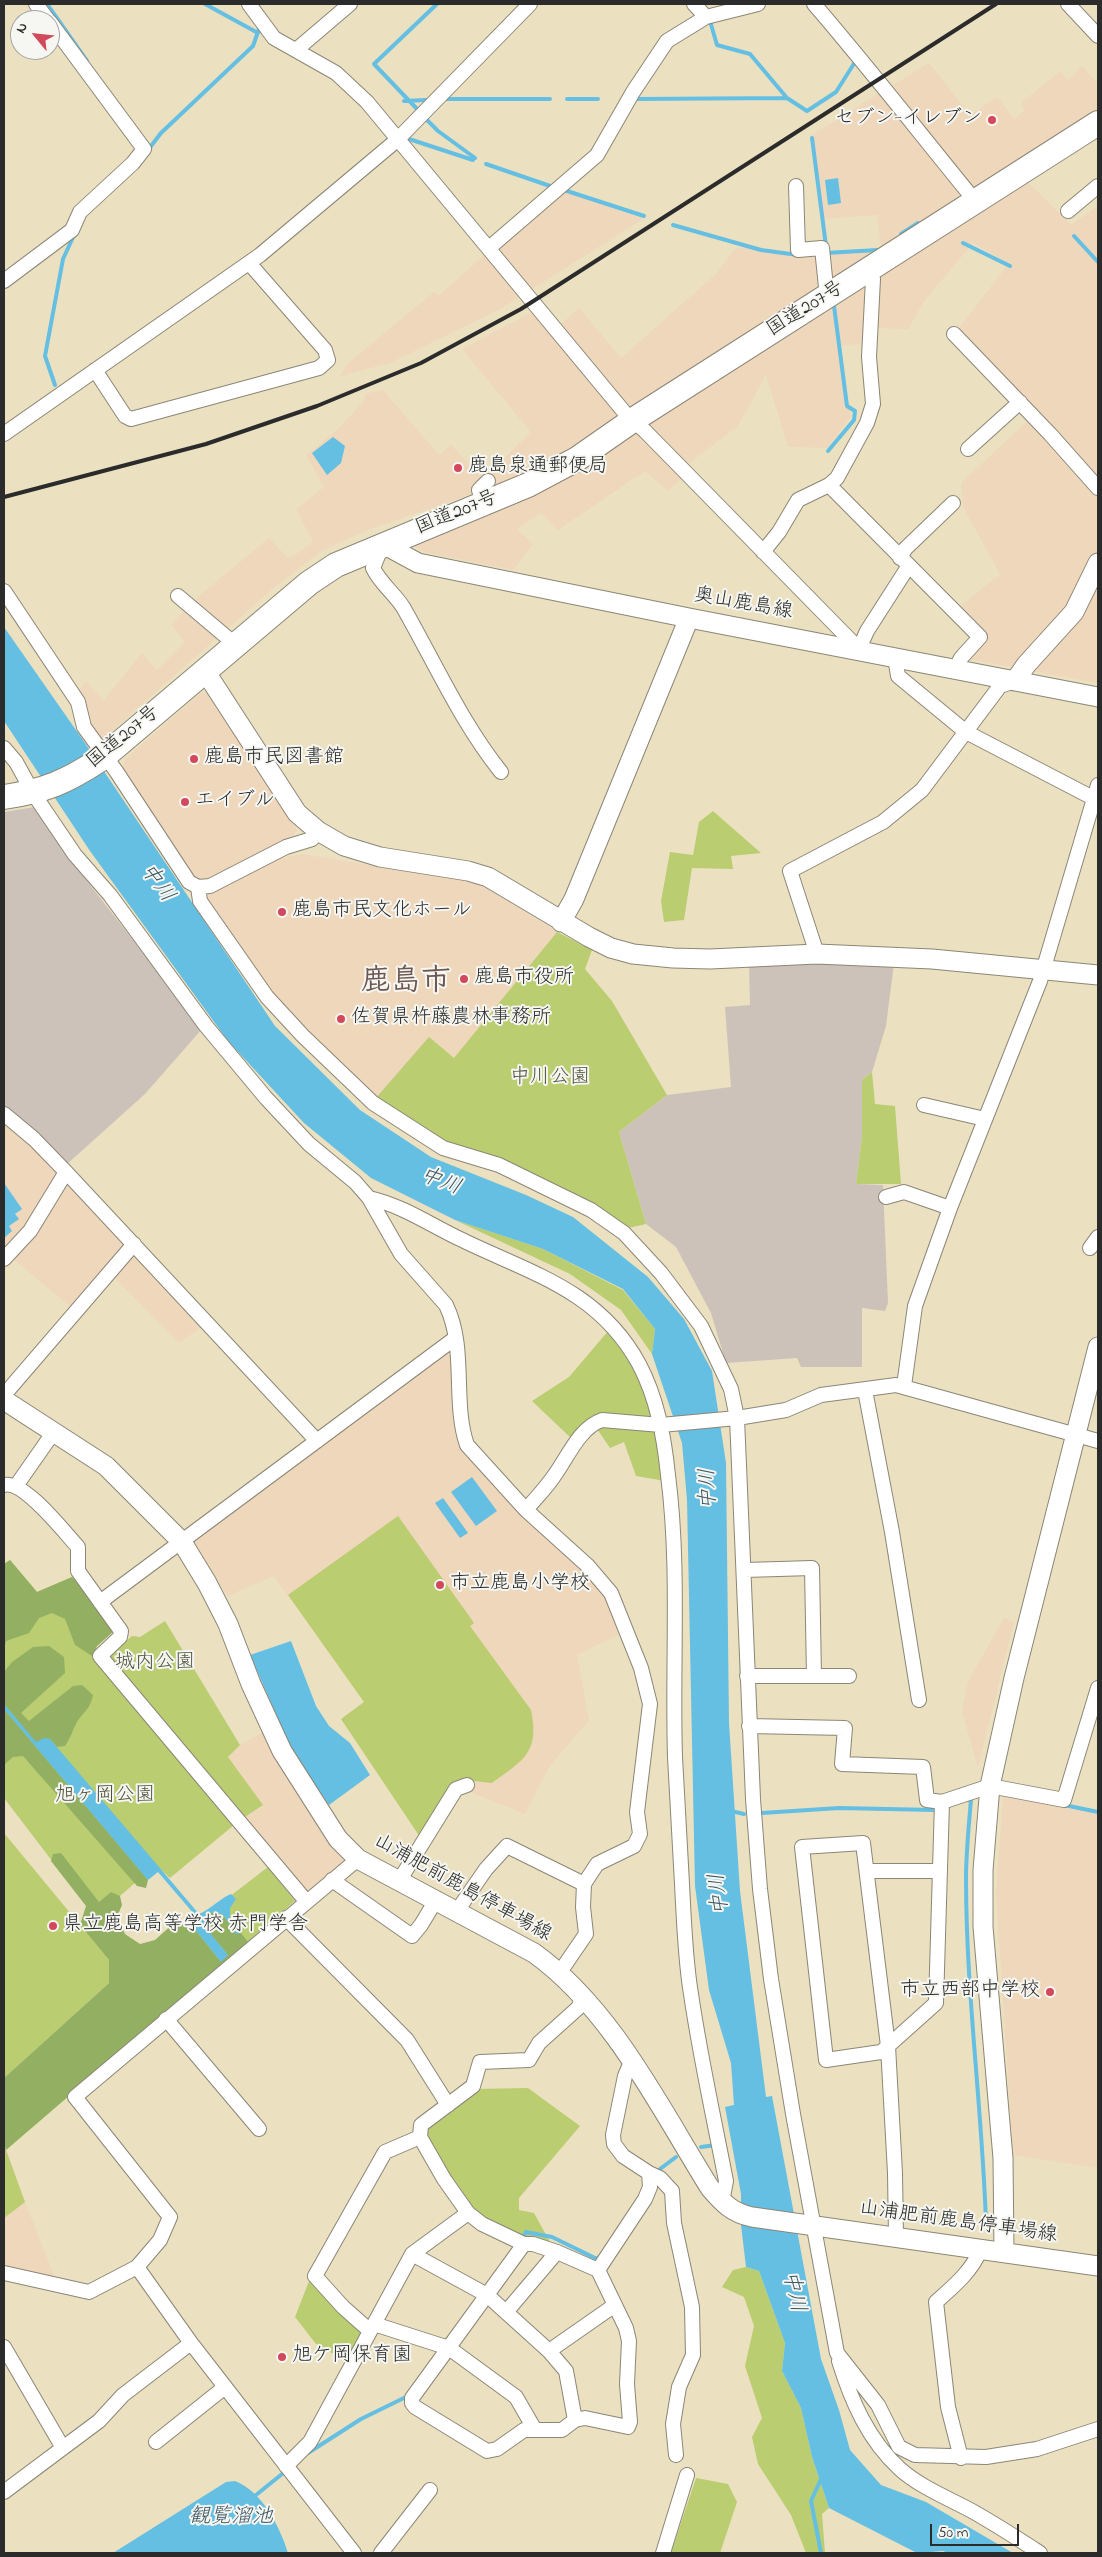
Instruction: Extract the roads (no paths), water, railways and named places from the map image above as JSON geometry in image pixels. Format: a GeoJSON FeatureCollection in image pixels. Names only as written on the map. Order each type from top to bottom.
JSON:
{"type":"FeatureCollection","features":[{"type":"Feature","properties":{"kind":"highway","name":"国道207号"},"geometry":{"type":"LineString","coordinates":[[4,797],[37,792],[72,779],[104,758],[309,583],[336,565],[383,544],[485,493],[528,485],[577,459],[633,420],[1098,123]]}},
{"type":"Feature","properties":{"kind":"street"},"geometry":{"type":"LineString","coordinates":[[250,4],[274,38],[336,74],[366,102],[624,413],[859,650],[867,631],[904,562],[905,549],[953,503]]}},
{"type":"Feature","properties":{"kind":"street"},"geometry":{"type":"LineString","coordinates":[[296,50],[350,4]]}},
{"type":"Feature","properties":{"kind":"street"},"geometry":{"type":"LineString","coordinates":[[4,434],[248,263],[397,140],[530,4]]}},
{"type":"Feature","properties":{"kind":"street"},"geometry":{"type":"LineString","coordinates":[[694,4],[706,17]]}},
{"type":"Feature","properties":{"kind":"street"},"geometry":{"type":"LineString","coordinates":[[489,248],[596,155],[633,92],[667,40],[706,17],[758,4]]}},
{"type":"Feature","properties":{"kind":"street"},"geometry":{"type":"LineString","coordinates":[[814,4],[879,79],[918,132],[976,202]]}},
{"type":"Feature","properties":{"kind":"street"},"geometry":{"type":"LineString","coordinates":[[1068,4],[1098,36]]}},
{"type":"Feature","properties":{"kind":"street"},"geometry":{"type":"LineString","coordinates":[[4,281],[72,230],[80,212],[133,163],[144,149],[60,36]]}},
{"type":"Feature","properties":{"kind":"street"},"geometry":{"type":"LineString","coordinates":[[796,186],[798,250],[822,248],[828,296]]}},
{"type":"Feature","properties":{"kind":"street"},"geometry":{"type":"LineString","coordinates":[[1068,212],[1098,186]]}},
{"type":"Feature","properties":{"kind":"street"},"geometry":{"type":"LineString","coordinates":[[95,370],[126,416],[131,418],[319,368],[328,360],[325,350],[248,263]]}},
{"type":"Feature","properties":{"kind":"street"},"geometry":{"type":"LineString","coordinates":[[763,552],[779,532],[798,500],[837,478],[863,431],[873,404],[869,357],[873,279],[868,270]]}},
{"type":"Feature","properties":{"kind":"street"},"geometry":{"type":"LineString","coordinates":[[954,334],[1020,402],[1098,488]]}},
{"type":"Feature","properties":{"kind":"street"},"geometry":{"type":"LineString","coordinates":[[968,449],[1020,402]]}},
{"type":"Feature","properties":{"kind":"street"},"geometry":{"type":"LineString","coordinates":[[829,484],[980,637],[961,658],[955,669]]}},
{"type":"Feature","properties":{"kind":"street"},"geometry":{"type":"LineString","coordinates":[[383,544],[373,568],[378,578],[401,605],[483,750],[501,772]]}},
{"type":"Feature","properties":{"kind":"street","name":"奥山鹿島線"},"geometry":{"type":"LineString","coordinates":[[383,544],[418,563],[689,618],[1098,697]]}},
{"type":"Feature","properties":{"kind":"street"},"geometry":{"type":"LineString","coordinates":[[817,954],[790,871],[883,822],[922,790],[1000,686],[1015,681],[1026,665],[1074,612],[1098,563]]}},
{"type":"Feature","properties":{"kind":"street"},"geometry":{"type":"LineString","coordinates":[[4,591],[78,702],[84,727],[189,882],[198,887],[210,886],[286,847],[312,839],[318,831]]}},
{"type":"Feature","properties":{"kind":"street"},"geometry":{"type":"LineString","coordinates":[[178,596],[236,644]]}},
{"type":"Feature","properties":{"kind":"street"},"geometry":{"type":"LineString","coordinates":[[561,922],[574,899],[689,618]]}},
{"type":"Feature","properties":{"kind":"street"},"geometry":{"type":"LineString","coordinates":[[895,657],[898,676],[966,732],[1097,792],[1040,981],[950,1208],[915,1306],[904,1386]]}},
{"type":"Feature","properties":{"kind":"street"},"geometry":{"type":"LineString","coordinates":[[205,671],[297,812],[318,831],[344,846],[380,857],[468,871],[488,877],[561,922],[611,948],[633,954],[710,959],[817,954],[932,958],[1098,975]]}},
{"type":"Feature","properties":{"kind":"street"},"geometry":{"type":"LineString","coordinates":[[4,748],[37,792],[75,855],[110,895],[206,1026],[266,1098],[309,1144],[355,1182],[369,1198],[401,1254],[446,1305],[450,1313],[459,1359],[463,1433],[467,1445],[526,1510],[588,1566],[611,1593],[640,1668],[650,1704],[637,1812],[640,1834],[634,1846],[597,1864],[584,1884],[583,1907],[586,1934],[560,1972]]}},
{"type":"Feature","properties":{"kind":"street"},"geometry":{"type":"LineString","coordinates":[[198,887],[200,902],[267,997],[303,1036],[373,1103],[443,1148],[500,1165],[591,1210],[624,1233],[672,1286],[701,1326],[730,1390],[737,1418],[745,1570],[747,1676],[760,1889],[771,1979],[812,2226],[837,2353],[849,2394],[871,2436],[889,2458],[915,2480],[994,2523],[1040,2553]]}},
{"type":"Feature","properties":{"kind":"street"},"geometry":{"type":"LineString","coordinates":[[924,1105],[985,1119]]}},
{"type":"Feature","properties":{"kind":"street"},"geometry":{"type":"LineString","coordinates":[[4,1114],[34,1139],[66,1172],[317,1441]]}},
{"type":"Feature","properties":{"kind":"street"},"geometry":{"type":"LineString","coordinates":[[4,1259],[30,1231],[66,1172]]}},
{"type":"Feature","properties":{"kind":"street"},"geometry":{"type":"LineString","coordinates":[[886,1197],[904,1192],[950,1208]]}},
{"type":"Feature","properties":{"kind":"street"},"geometry":{"type":"LineString","coordinates":[[369,1198],[385,1201],[461,1240],[564,1286],[591,1304],[618,1332],[638,1361],[652,1390],[661,1425],[673,1510],[675,1757],[686,1958],[691,1995],[726,2181],[722,2202]]}},
{"type":"Feature","properties":{"kind":"street"},"geometry":{"type":"LineString","coordinates":[[4,1395],[134,1244]]}},
{"type":"Feature","properties":{"kind":"street"},"geometry":{"type":"LineString","coordinates":[[100,1602],[454,1339]]}},
{"type":"Feature","properties":{"kind":"street"},"geometry":{"type":"LineString","coordinates":[[1004,2252],[1004,2158],[983,1927],[983,1870],[990,1786],[1014,1678],[1098,1347]]}},
{"type":"Feature","properties":{"kind":"street"},"geometry":{"type":"LineString","coordinates":[[526,1510],[553,1478],[585,1430],[594,1423],[612,1420],[641,1425],[661,1425],[737,1418],[786,1410],[821,1394],[896,1385],[904,1386],[1098,1441]]}},
{"type":"Feature","properties":{"kind":"street"},"geometry":{"type":"LineString","coordinates":[[865,1390],[892,1532],[919,1700]]}},
{"type":"Feature","properties":{"kind":"street","name":"山浦肥前鹿島停車場線"},"geometry":{"type":"LineString","coordinates":[[4,1400],[106,1466],[182,1542],[207,1583],[228,1624],[251,1684],[282,1751],[338,1839],[358,1859],[534,1953],[560,1972],[584,1996],[605,2022],[710,2188],[722,2202],[739,2214],[1098,2266]]}},
{"type":"Feature","properties":{"kind":"street"},"geometry":{"type":"LineString","coordinates":[[53,1433],[10,1486],[31,1497],[78,1547],[78,1571],[121,1631],[120,1637],[100,1656],[306,1901]]}},
{"type":"Feature","properties":{"kind":"street"},"geometry":{"type":"LineString","coordinates":[[745,1570],[812,1568],[814,1676]]}},
{"type":"Feature","properties":{"kind":"street"},"geometry":{"type":"LineString","coordinates":[[747,1676],[849,1676]]}},
{"type":"Feature","properties":{"kind":"street"},"geometry":{"type":"LineString","coordinates":[[750,1726],[845,1728],[842,1764],[923,1767],[927,1800],[942,1802],[990,1786],[1064,1800],[1098,1688]]}},
{"type":"Feature","properties":{"kind":"street"},"geometry":{"type":"LineString","coordinates":[[399,1880],[456,1789],[467,1786]]}},
{"type":"Feature","properties":{"kind":"street"},"geometry":{"type":"LineString","coordinates":[[896,2237],[896,2173],[888,2046],[864,1843],[802,1848],[826,2060],[881,2052],[888,2046],[936,2003],[942,1802]]}},
{"type":"Feature","properties":{"kind":"street"},"geometry":{"type":"LineString","coordinates":[[457,1911],[486,1869],[507,1846],[584,1884]]}},
{"type":"Feature","properties":{"kind":"street"},"geometry":{"type":"LineString","coordinates":[[4,2273],[90,2292],[137,2267],[160,2240],[170,2217],[75,2097],[358,1859]]}},
{"type":"Feature","properties":{"kind":"street"},"geometry":{"type":"LineString","coordinates":[[867,1871],[940,1871]]}},
{"type":"Feature","properties":{"kind":"street"},"geometry":{"type":"LineString","coordinates":[[332,1880],[412,1936],[436,1900]]}},
{"type":"Feature","properties":{"kind":"street"},"geometry":{"type":"LineString","coordinates":[[286,1918],[407,2040],[448,2105]]}},
{"type":"Feature","properties":{"kind":"street"},"geometry":{"type":"LineString","coordinates":[[524,2244],[412,2398],[412,2403],[416,2407],[487,2451],[497,2449],[524,2430],[562,2430],[575,2420],[585,2418],[628,2426],[630,2422],[627,2384],[629,2341],[626,2328],[598,2270],[557,2252],[533,2244],[524,2244],[482,2224],[468,2213],[444,2179],[420,2137],[421,2125],[473,2086],[480,2062],[528,2060],[539,2043],[578,2008],[584,1996]]}},
{"type":"Feature","properties":{"kind":"street"},"geometry":{"type":"LineString","coordinates":[[166,2019],[259,2129]]}},
{"type":"Feature","properties":{"kind":"street"},"geometry":{"type":"LineString","coordinates":[[631,2062],[625,2076],[613,2135],[614,2144],[623,2156],[660,2178],[672,2191],[674,2223],[692,2307],[693,2355],[679,2387],[673,2424],[676,2455]]}},
{"type":"Feature","properties":{"kind":"street"},"geometry":{"type":"LineString","coordinates":[[420,2137],[385,2152],[315,2276],[343,2307],[372,2327],[449,2348],[516,2397],[535,2430]]}},
{"type":"Feature","properties":{"kind":"street"},"geometry":{"type":"LineString","coordinates":[[598,2270],[645,2199],[650,2187],[649,2173]]}},
{"type":"Feature","properties":{"kind":"street"},"geometry":{"type":"LineString","coordinates":[[288,2470],[310,2442],[412,2254],[468,2213]]}},
{"type":"Feature","properties":{"kind":"street"},"geometry":{"type":"LineString","coordinates":[[962,2458],[948,2407],[936,2302],[964,2277],[981,2249]]}},
{"type":"Feature","properties":{"kind":"street"},"geometry":{"type":"LineString","coordinates":[[507,2311],[557,2252]]}},
{"type":"Feature","properties":{"kind":"street"},"geometry":{"type":"LineString","coordinates":[[412,2254],[487,2295],[507,2311],[549,2351],[566,2371],[575,2420]]}},
{"type":"Feature","properties":{"kind":"street"},"geometry":{"type":"LineString","coordinates":[[137,2267],[191,2343],[354,2553]]}},
{"type":"Feature","properties":{"kind":"street"},"geometry":{"type":"LineString","coordinates":[[549,2351],[615,2305]]}},
{"type":"Feature","properties":{"kind":"street"},"geometry":{"type":"LineString","coordinates":[[4,2492],[99,2421],[123,2395],[191,2343]]}},
{"type":"Feature","properties":{"kind":"street"},"geometry":{"type":"LineString","coordinates":[[4,2347],[63,2448]]}},
{"type":"Feature","properties":{"kind":"street"},"geometry":{"type":"LineString","coordinates":[[837,2353],[878,2405],[899,2448],[915,2455],[962,2458],[986,2457],[1037,2449],[1098,2429]]}},
{"type":"Feature","properties":{"kind":"street"},"geometry":{"type":"LineString","coordinates":[[156,2442],[225,2387]]}},
{"type":"Feature","properties":{"kind":"street"},"geometry":{"type":"LineString","coordinates":[[889,2458],[899,2448]]}},
{"type":"Feature","properties":{"kind":"street"},"geometry":{"type":"LineString","coordinates":[[663,2553],[686,2475]]}},
{"type":"Feature","properties":{"kind":"street"},"geometry":{"type":"LineString","coordinates":[[381,2553],[430,2490]]}},
{"type":"Feature","properties":{"kind":"water"},"geometry":{"type":"Polygon","coordinates":[[[838,178],[841,203],[828,205],[825,180],[838,178]]]}},
{"type":"Feature","properties":{"kind":"water"},"geometry":{"type":"Polygon","coordinates":[[[333,437],[345,446],[341,463],[327,475],[312,453],[333,437]]]}},
{"type":"Feature","properties":{"kind":"water","name":"中川"},"geometry":{"type":"Polygon","coordinates":[[[4,627],[85,743],[275,1026],[360,1110],[431,1157],[526,1195],[573,1217],[648,1277],[684,1319],[712,1371],[726,1463],[729,1723],[740,1891],[766,2097],[772,2096],[821,2359],[839,2410],[850,2450],[881,2485],[926,2502],[1013,2553],[948,2553],[943,2551],[917,2553],[829,2508],[812,2457],[801,2408],[782,2371],[785,2343],[759,2271],[746,2267],[741,2225],[741,2194],[725,2107],[734,2105],[731,2063],[709,1990],[695,1886],[687,1500],[682,1443],[652,1354],[655,1329],[623,1289],[543,1249],[455,1220],[371,1178],[304,1123],[228,1041],[90,851],[4,721],[4,627]]]}},
{"type":"Feature","properties":{"kind":"water"},"geometry":{"type":"Polygon","coordinates":[[[4,1183],[22,1209],[15,1214],[19,1219],[9,1226],[12,1231],[4,1238],[4,1183]]]}},
{"type":"Feature","properties":{"kind":"water"},"geometry":{"type":"Polygon","coordinates":[[[472,1477],[497,1511],[476,1526],[451,1492],[472,1477]]]}},
{"type":"Feature","properties":{"kind":"water"},"geometry":{"type":"Polygon","coordinates":[[[443,1498],[468,1533],[460,1538],[435,1503],[443,1498]]]}},
{"type":"Feature","properties":{"kind":"water"},"geometry":{"type":"Polygon","coordinates":[[[291,1641],[316,1706],[329,1726],[350,1743],[370,1775],[329,1805],[294,1755],[250,1655],[291,1641]]]}},
{"type":"Feature","properties":{"kind":"water"},"geometry":{"type":"Polygon","coordinates":[[[4,1704],[36,1742],[44,1738],[50,1739],[199,1914],[231,1894],[236,1899],[230,1908],[230,1919],[241,1933],[236,1934],[224,1916],[217,1912],[212,1912],[207,1920],[209,1932],[228,1955],[221,1962],[190,1923],[194,1914],[158,1872],[148,1880],[4,1709],[4,1704]]]}},
{"type":"Feature","properties":{"kind":"water","name":"観覧溜池"},"geometry":{"type":"Polygon","coordinates":[[[235,2481],[245,2486],[262,2501],[275,2521],[288,2553],[113,2553],[226,2482],[235,2481]]]}},
{"type":"Feature","properties":{"kind":"waterway"},"geometry":{"type":"LineString","coordinates":[[47,4],[87,61]]}},
{"type":"Feature","properties":{"kind":"waterway"},"geometry":{"type":"LineString","coordinates":[[205,4],[258,33]]}},
{"type":"Feature","properties":{"kind":"waterway"},"geometry":{"type":"LineString","coordinates":[[418,110],[374,64],[437,4]]}},
{"type":"Feature","properties":{"kind":"waterway"},"geometry":{"type":"LineString","coordinates":[[710,21],[717,45],[750,54],[787,98],[807,111],[836,92],[855,62]]}},
{"type":"Feature","properties":{"kind":"waterway"},"geometry":{"type":"LineString","coordinates":[[148,150],[161,133],[253,46],[260,26]]}},
{"type":"Feature","properties":{"kind":"waterway"},"geometry":{"type":"LineString","coordinates":[[635,99],[787,98]]}},
{"type":"Feature","properties":{"kind":"waterway"},"geometry":{"type":"LineString","coordinates":[[444,99],[550,99]]}},
{"type":"Feature","properties":{"kind":"waterway"},"geometry":{"type":"LineString","coordinates":[[567,99],[598,99]]}},
{"type":"Feature","properties":{"kind":"waterway"},"geometry":{"type":"LineString","coordinates":[[404,101],[426,100]]}},
{"type":"Feature","properties":{"kind":"waterway"},"geometry":{"type":"LineString","coordinates":[[425,118],[438,131],[475,158]]}},
{"type":"Feature","properties":{"kind":"waterway"},"geometry":{"type":"LineString","coordinates":[[812,138],[826,246]]}},
{"type":"Feature","properties":{"kind":"waterway"},"geometry":{"type":"LineString","coordinates":[[409,139],[473,160]]}},
{"type":"Feature","properties":{"kind":"waterway"},"geometry":{"type":"LineString","coordinates":[[486,164],[553,187]]}},
{"type":"Feature","properties":{"kind":"waterway"},"geometry":{"type":"LineString","coordinates":[[567,191],[644,216]]}},
{"type":"Feature","properties":{"kind":"waterway"},"geometry":{"type":"LineString","coordinates":[[901,234],[918,223]]}},
{"type":"Feature","properties":{"kind":"waterway"},"geometry":{"type":"LineString","coordinates":[[673,225],[761,250],[798,255]]}},
{"type":"Feature","properties":{"kind":"waterway"},"geometry":{"type":"LineString","coordinates":[[55,385],[45,356],[63,259],[75,233]]}},
{"type":"Feature","properties":{"kind":"waterway"},"geometry":{"type":"LineString","coordinates":[[1074,236],[1098,262]]}},
{"type":"Feature","properties":{"kind":"waterway"},"geometry":{"type":"LineString","coordinates":[[963,243],[1010,266]]}},
{"type":"Feature","properties":{"kind":"waterway"},"geometry":{"type":"LineString","coordinates":[[825,253],[878,250]]}},
{"type":"Feature","properties":{"kind":"waterway"},"geometry":{"type":"LineString","coordinates":[[828,451],[854,420],[855,411],[847,406],[834,306]]}},
{"type":"Feature","properties":{"kind":"waterway"},"geometry":{"type":"LineString","coordinates":[[967,1800],[971,1799],[966,1868],[967,1921],[986,2222]]}},
{"type":"Feature","properties":{"kind":"waterway"},"geometry":{"type":"LineString","coordinates":[[1064,1805],[1098,1812]]}},
{"type":"Feature","properties":{"kind":"waterway"},"geometry":{"type":"LineString","coordinates":[[762,1813],[839,1808],[935,1810]]}},
{"type":"Feature","properties":{"kind":"waterway"},"geometry":{"type":"LineString","coordinates":[[731,1811],[744,1814]]}},
{"type":"Feature","properties":{"kind":"waterway"},"geometry":{"type":"LineString","coordinates":[[701,2147],[716,2145]]}},
{"type":"Feature","properties":{"kind":"waterway"},"geometry":{"type":"LineString","coordinates":[[660,2169],[676,2157]]}},
{"type":"Feature","properties":{"kind":"waterway"},"geometry":{"type":"LineString","coordinates":[[523,2237],[526,2232],[552,2237],[597,2259],[599,2257]]}},
{"type":"Feature","properties":{"kind":"waterway"},"geometry":{"type":"LineString","coordinates":[[308,2453],[361,2419],[408,2396]]}},
{"type":"Feature","properties":{"kind":"waterway"},"geometry":{"type":"LineString","coordinates":[[256,2495],[287,2470]]}},
{"type":"Feature","properties":{"kind":"waterway"},"geometry":{"type":"LineString","coordinates":[[821,2553],[811,2501],[822,2477]]}},
{"type":"Feature","properties":{"kind":"railway"},"geometry":{"type":"LineString","coordinates":[[4,497],[206,444],[317,406],[421,363],[521,309],[996,4]]}},
{"type":"Feature","properties":{"kind":"place","name":"セブン-イレブン"},"geometry":{"type":"Point","coordinates":[992,120]}},
{"type":"Feature","properties":{"kind":"place","name":"鹿島泉通郵便局"},"geometry":{"type":"Point","coordinates":[458,468]}},
{"type":"Feature","properties":{"kind":"place","name":"鹿島市民図書館"},"geometry":{"type":"Point","coordinates":[194,759]}},
{"type":"Feature","properties":{"kind":"place","name":"エイブル"},"geometry":{"type":"Point","coordinates":[185,802]}},
{"type":"Feature","properties":{"kind":"place","name":"鹿島市民文化ホール"},"geometry":{"type":"Point","coordinates":[282,912]}},
{"type":"Feature","properties":{"kind":"place","name":"鹿島市役所"},"geometry":{"type":"Point","coordinates":[464,979]}},
{"type":"Feature","properties":{"kind":"place","name":"佐賀県杵藤農林事務所"},"geometry":{"type":"Point","coordinates":[341,1019]}},
{"type":"Feature","properties":{"kind":"place","name":"市立鹿島小学校"},"geometry":{"type":"Point","coordinates":[440,1585]}},
{"type":"Feature","properties":{"kind":"place","name":"県立鹿島高等学校 赤門学舎"},"geometry":{"type":"Point","coordinates":[53,1926]}},
{"type":"Feature","properties":{"kind":"place","name":"市立西部中学校"},"geometry":{"type":"Point","coordinates":[1050,1992]}},
{"type":"Feature","properties":{"kind":"place","name":"旭ケ岡保育園"},"geometry":{"type":"Point","coordinates":[282,2357]}},
{"type":"Feature","properties":{"kind":"district","name":"鹿島市"},"geometry":{"type":"Point","coordinates":[406,984]}},
{"type":"Feature","properties":{"kind":"park label","name":"中川公園"},"geometry":{"type":"Point","coordinates":[550,1079]}},
{"type":"Feature","properties":{"kind":"park label","name":"城内公園"},"geometry":{"type":"Point","coordinates":[155,1664]}},
{"type":"Feature","properties":{"kind":"park label","name":"旭ヶ岡公園"},"geometry":{"type":"Point","coordinates":[105,1797]}}]}
